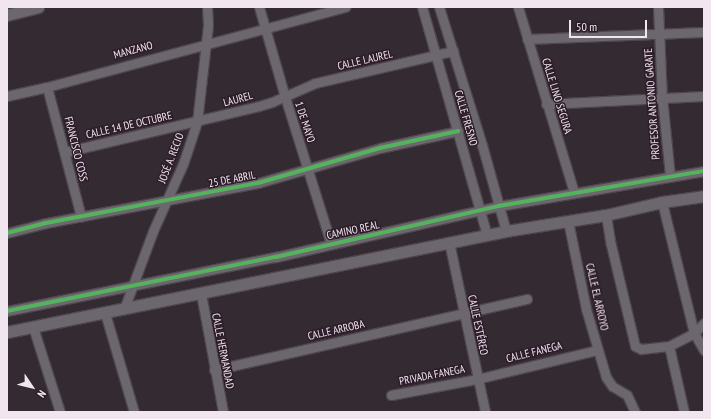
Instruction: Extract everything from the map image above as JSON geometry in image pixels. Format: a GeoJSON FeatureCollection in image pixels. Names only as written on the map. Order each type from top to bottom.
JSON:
{"type":"FeatureCollection","features":[{"type":"Feature","properties":{"kind":"street"},"geometry":{"type":"LineString","coordinates":[[7,15],[38,7]]}},
{"type":"Feature","properties":{"kind":"street","name":"JOSÉ A. RECIO"},"geometry":{"type":"LineString","coordinates":[[124,309],[167,200],[183,164],[197,122],[206,43],[207,7]]}},
{"type":"Feature","properties":{"kind":"street","name":"1 DE MAYO"},"geometry":{"type":"LineString","coordinates":[[259,7],[285,97],[331,244]]}},
{"type":"Feature","properties":{"kind":"street","name":"MANZANO"},"geometry":{"type":"LineString","coordinates":[[7,96],[345,7]]}},
{"type":"Feature","properties":{"kind":"street","name":"CALLE FRESNO"},"geometry":{"type":"LineString","coordinates":[[422,7],[487,235]]}},
{"type":"Feature","properties":{"kind":"street","name":"CALLE FRESNO"},"geometry":{"type":"LineString","coordinates":[[439,7],[506,231]]}},
{"type":"Feature","properties":{"kind":"street","name":"CALLE LINO SEGURA"},"geometry":{"type":"LineString","coordinates":[[518,7],[546,104],[574,192]]}},
{"type":"Feature","properties":{"kind":"street","name":"PROFESOR ANTONIO GARATE"},"geometry":{"type":"LineString","coordinates":[[658,7],[662,97],[670,176]]}},
{"type":"Feature","properties":{"kind":"street"},"geometry":{"type":"LineString","coordinates":[[527,39],[704,32]]}},
{"type":"Feature","properties":{"kind":"street","name":"CALLE LAUREL"},"geometry":{"type":"LineString","coordinates":[[285,97],[315,83],[453,51]]}},
{"type":"Feature","properties":{"kind":"street","name":"FRANCISCO COSS"},"geometry":{"type":"LineString","coordinates":[[47,86],[81,217]]}},
{"type":"Feature","properties":{"kind":"street"},"geometry":{"type":"LineString","coordinates":[[546,104],[704,96]]}},
{"type":"Feature","properties":{"kind":"street","name":"LAUREL"},"geometry":{"type":"LineString","coordinates":[[197,122],[272,102],[285,97]]}},
{"type":"Feature","properties":{"kind":"street","name":"CALLE 14 DE OCTUBRE"},"geometry":{"type":"LineString","coordinates":[[65,152],[197,122]]}},
{"type":"Feature","properties":{"kind":"street","name":"25 DE ABRIL"},"geometry":{"type":"LineString","coordinates":[[7,233],[81,217],[258,183],[380,148],[458,131]]}},
{"type":"Feature","properties":{"kind":"street","name":"CAMINO REAL"},"geometry":{"type":"LineString","coordinates":[[7,311],[243,264],[403,229],[479,210],[574,192],[704,171]]}},
{"type":"Feature","properties":{"kind":"street"},"geometry":{"type":"LineString","coordinates":[[7,332],[201,294],[449,242],[606,215],[662,202],[704,196]]}},
{"type":"Feature","properties":{"kind":"street"},"geometry":{"type":"LineString","coordinates":[[662,202],[694,333],[704,350]]}},
{"type":"Feature","properties":{"kind":"street"},"geometry":{"type":"LineString","coordinates":[[606,215],[611,245],[634,342],[638,348],[669,346],[694,333],[704,323]]}},
{"type":"Feature","properties":{"kind":"street","name":"CALLE EL ARROYO"},"geometry":{"type":"LineString","coordinates":[[568,221],[586,309],[606,377],[612,386],[627,395],[635,412]]}},
{"type":"Feature","properties":{"kind":"street","name":"CALLE ESTÉREO"},"geometry":{"type":"LineString","coordinates":[[449,242],[485,412]]}},
{"type":"Feature","properties":{"kind":"street","name":"CALLE HERMANDAD"},"geometry":{"type":"LineString","coordinates":[[201,294],[223,412]]}},
{"type":"Feature","properties":{"kind":"street","name":"CALLE ARROBA"},"geometry":{"type":"LineString","coordinates":[[214,370],[527,299]]}},
{"type":"Feature","properties":{"kind":"street"},"geometry":{"type":"LineString","coordinates":[[105,313],[134,412]]}},
{"type":"Feature","properties":{"kind":"street"},"geometry":{"type":"LineString","coordinates":[[33,327],[60,412]]}},
{"type":"Feature","properties":{"kind":"street"},"geometry":{"type":"LineString","coordinates":[[669,346],[684,412]]}},
{"type":"Feature","properties":{"kind":"street","name":"CALLE FANEGA"},"geometry":{"type":"LineString","coordinates":[[477,379],[597,350]]}},
{"type":"Feature","properties":{"kind":"street","name":"PRIVADA FANEGA"},"geometry":{"type":"LineString","coordinates":[[391,395],[477,379]]}},
{"type":"Feature","properties":{"kind":"cycle path"},"geometry":{"type":"LineString","coordinates":[[7,233],[46,223],[258,183],[380,148],[458,131]]}},
{"type":"Feature","properties":{"kind":"cycle path"},"geometry":{"type":"LineString","coordinates":[[7,311],[276,257],[499,206],[704,171]]}}]}
